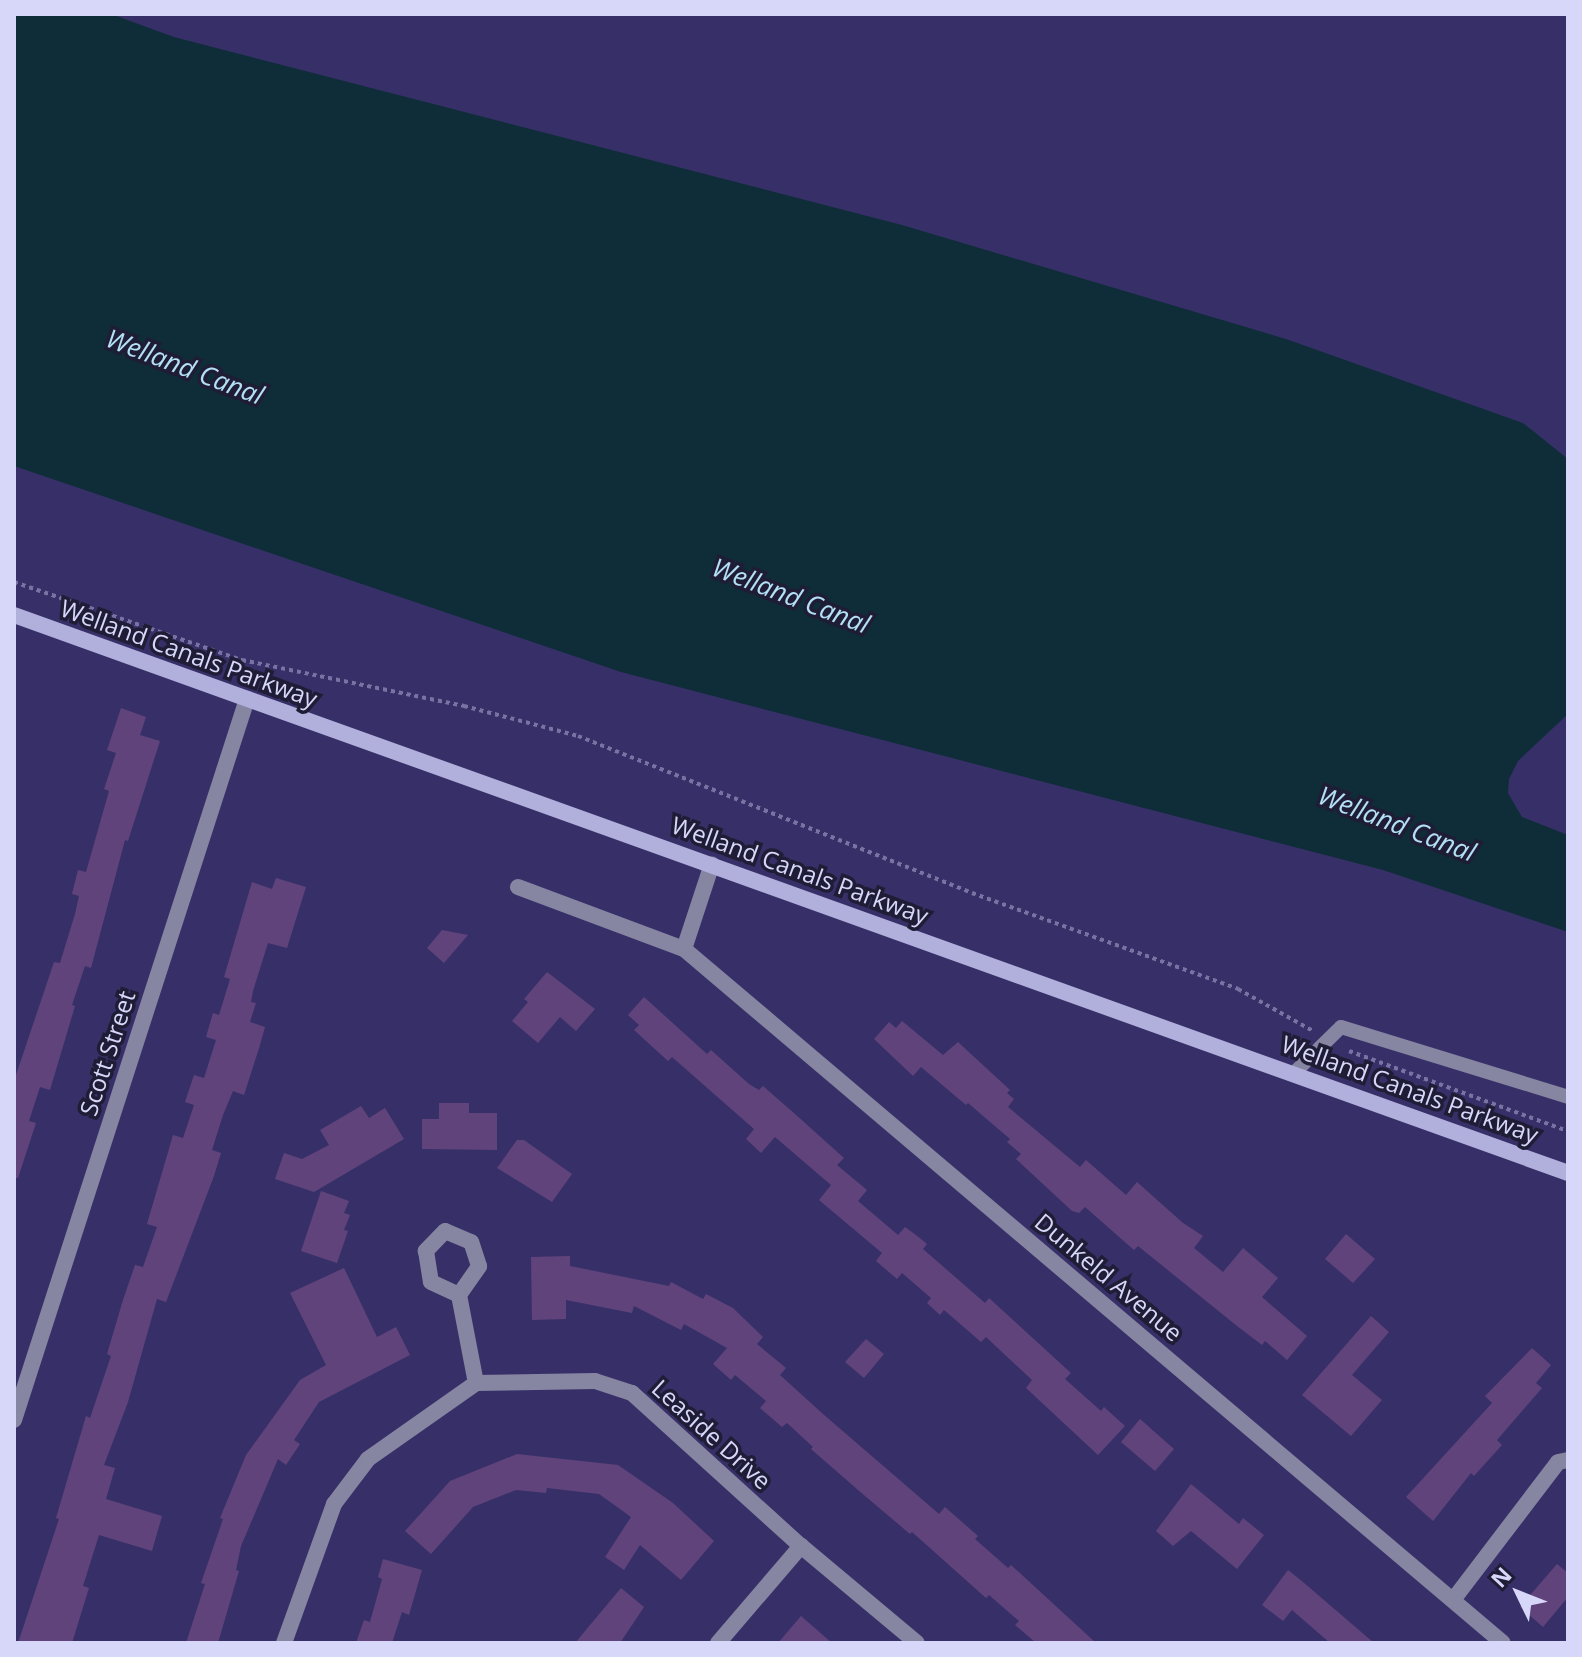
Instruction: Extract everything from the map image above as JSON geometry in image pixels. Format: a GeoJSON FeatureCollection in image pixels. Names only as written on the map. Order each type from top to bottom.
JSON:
{"type":"FeatureCollection","features":[{"type":"Feature","properties":{"kind":"main road","name":"Welland Canals Parkway"},"geometry":{"type":"LineString","coordinates":[[14,615],[1295,1072],[1568,1173]]}},
{"type":"Feature","properties":{"kind":"street","name":"Scott Street"},"geometry":{"type":"LineString","coordinates":[[14,1420],[17,1398],[247,699]]}},
{"type":"Feature","properties":{"kind":"street"},"geometry":{"type":"LineString","coordinates":[[684,949],[712,864]]}},
{"type":"Feature","properties":{"kind":"street","name":"Dunkeld Avenue"},"geometry":{"type":"LineString","coordinates":[[518,887],[684,949],[1503,1643]]}},
{"type":"Feature","properties":{"kind":"street"},"geometry":{"type":"LineString","coordinates":[[284,1643],[334,1504],[368,1459],[476,1383],[459,1295]]}},
{"type":"Feature","properties":{"kind":"street","name":"Leaside Drive"},"geometry":{"type":"LineString","coordinates":[[476,1383],[595,1381],[632,1393],[801,1546],[917,1643]]}},
{"type":"Feature","properties":{"kind":"street"},"geometry":{"type":"LineString","coordinates":[[1453,1600],[1558,1462],[1568,1460]]}},
{"type":"Feature","properties":{"kind":"street"},"geometry":{"type":"LineString","coordinates":[[718,1643],[801,1546]]}},
{"type":"Feature","properties":{"kind":"lane"},"geometry":{"type":"LineString","coordinates":[[1295,1072],[1341,1027],[1568,1097]]}},
{"type":"Feature","properties":{"kind":"path"},"geometry":{"type":"LineString","coordinates":[[14,582],[242,660],[464,706],[578,736],[972,893],[1238,989],[1359,1056],[1568,1131]]}},
{"type":"Feature","properties":{"kind":"water","name":"Welland Canal"},"geometry":{"type":"Polygon","coordinates":[[[14,14],[111,14],[174,37],[902,225],[1286,339],[1523,423],[1568,459],[1568,714],[1518,761],[1509,779],[1508,793],[1522,817],[1568,835],[1568,932],[1383,870],[621,672],[14,466],[14,14]]]}},
{"type":"Feature","properties":{"kind":"building"},"geometry":{"type":"Polygon","coordinates":[[[121,708],[146,717],[140,735],[160,741],[128,841],[125,840],[91,968],[85,966],[50,1090],[40,1087],[29,1121],[36,1123],[18,1178],[14,1178],[14,1081],[54,962],[60,963],[75,914],[79,896],[72,894],[78,870],[86,872],[109,791],[104,789],[116,753],[107,750],[121,708]]]}},
{"type":"Feature","properties":{"kind":"building"},"geometry":{"type":"Polygon","coordinates":[[[276,878],[306,887],[287,948],[268,943],[253,991],[251,1002],[256,1003],[250,1022],[265,1027],[260,1045],[244,1095],[233,1091],[223,1115],[212,1150],[221,1153],[214,1176],[166,1302],[157,1299],[128,1402],[104,1465],[115,1468],[106,1499],[162,1516],[152,1551],[99,1535],[83,1586],[89,1588],[72,1643],[18,1643],[59,1519],[56,1518],[86,1416],[90,1418],[111,1356],[107,1354],[123,1300],[135,1265],[143,1267],[157,1227],[147,1224],[173,1135],[183,1138],[194,1105],[185,1102],[194,1075],[204,1078],[216,1040],[206,1037],[213,1013],[219,1015],[230,979],[224,977],[252,882],[272,889],[276,878]]]}},
{"type":"Feature","properties":{"kind":"building"},"geometry":{"type":"Polygon","coordinates":[[[442,930],[468,935],[444,963],[427,948],[442,930]]]}},
{"type":"Feature","properties":{"kind":"building"},"geometry":{"type":"Polygon","coordinates":[[[547,972],[595,1009],[576,1031],[560,1017],[538,1043],[512,1021],[528,1002],[524,999],[547,972]]]}},
{"type":"Feature","properties":{"kind":"building"},"geometry":{"type":"Polygon","coordinates":[[[644,997],[707,1054],[711,1050],[749,1084],[759,1090],[763,1086],[795,1114],[844,1158],[837,1165],[867,1190],[858,1201],[898,1235],[905,1227],[927,1244],[923,1249],[985,1303],[989,1298],[1071,1373],[1065,1379],[1101,1411],[1104,1407],[1125,1426],[1098,1455],[1026,1388],[1032,1380],[986,1337],[981,1342],[944,1310],[940,1315],[927,1303],[931,1298],[902,1273],[897,1279],[876,1261],[882,1253],[819,1200],[831,1185],[775,1137],[761,1153],[746,1139],[754,1129],[672,1057],[668,1061],[634,1030],[639,1025],[628,1015],[644,997]]]}},
{"type":"Feature","properties":{"kind":"building"},"geometry":{"type":"Polygon","coordinates":[[[902,1021],[943,1055],[958,1042],[1010,1090],[1007,1093],[1014,1099],[1008,1107],[1080,1167],[1086,1160],[1126,1195],[1137,1182],[1183,1223],[1203,1236],[1194,1248],[1223,1272],[1243,1248],[1278,1278],[1262,1297],[1307,1336],[1287,1360],[1265,1341],[1262,1345],[1237,1326],[1138,1246],[1134,1250],[1085,1207],[1079,1213],[1072,1211],[1016,1159],[1021,1154],[1007,1142],[1010,1139],[921,1067],[913,1076],[874,1039],[889,1022],[896,1028],[902,1021]]]}},
{"type":"Feature","properties":{"kind":"building"},"geometry":{"type":"Polygon","coordinates":[[[439,1103],[469,1103],[469,1113],[497,1113],[497,1150],[422,1149],[422,1119],[439,1119],[439,1103]]]}},
{"type":"Feature","properties":{"kind":"building"},"geometry":{"type":"Polygon","coordinates":[[[361,1106],[369,1118],[385,1108],[404,1139],[314,1192],[275,1179],[284,1153],[302,1159],[329,1145],[320,1130],[361,1106]]]}},
{"type":"Feature","properties":{"kind":"building"},"geometry":{"type":"Polygon","coordinates":[[[517,1140],[524,1140],[572,1174],[552,1202],[497,1168],[517,1140]]]}},
{"type":"Feature","properties":{"kind":"building"},"geometry":{"type":"Polygon","coordinates":[[[321,1191],[349,1201],[344,1213],[350,1215],[344,1230],[348,1231],[337,1263],[301,1251],[321,1191]]]}},
{"type":"Feature","properties":{"kind":"building"},"geometry":{"type":"Polygon","coordinates":[[[1346,1234],[1375,1259],[1353,1283],[1325,1259],[1346,1234]]]}},
{"type":"Feature","properties":{"kind":"building"},"geometry":{"type":"Polygon","coordinates":[[[570,1256],[570,1266],[669,1286],[671,1282],[703,1299],[706,1294],[733,1308],[763,1337],[757,1344],[786,1368],[780,1375],[939,1514],[945,1507],[978,1536],[975,1539],[1008,1568],[1011,1565],[1096,1643],[1036,1643],[1015,1625],[1019,1621],[989,1595],[986,1598],[912,1532],[910,1534],[858,1490],[811,1449],[813,1447],[787,1423],[782,1427],[760,1408],[766,1401],[735,1375],[731,1380],[713,1364],[727,1348],[684,1324],[681,1330],[634,1306],[632,1313],[566,1300],[566,1319],[532,1320],[531,1257],[570,1256]]]}},
{"type":"Feature","properties":{"kind":"building"},"geometry":{"type":"Polygon","coordinates":[[[344,1268],[377,1337],[396,1327],[410,1355],[319,1402],[294,1440],[300,1444],[286,1465],[278,1459],[241,1546],[236,1570],[239,1571],[218,1643],[186,1643],[205,1584],[201,1583],[223,1519],[220,1518],[246,1455],[300,1380],[326,1365],[290,1293],[344,1268]]]}},
{"type":"Feature","properties":{"kind":"building"},"geometry":{"type":"Polygon","coordinates":[[[1371,1316],[1389,1332],[1352,1375],[1382,1400],[1351,1436],[1302,1395],[1371,1316]]]}},
{"type":"Feature","properties":{"kind":"building"},"geometry":{"type":"Polygon","coordinates":[[[866,1339],[884,1354],[864,1378],[845,1362],[866,1339]]]}},
{"type":"Feature","properties":{"kind":"building"},"geometry":{"type":"Polygon","coordinates":[[[1532,1348],[1551,1365],[1536,1383],[1542,1388],[1497,1440],[1502,1445],[1474,1476],[1471,1473],[1433,1521],[1406,1497],[1492,1403],[1485,1396],[1532,1348]]]}},
{"type":"Feature","properties":{"kind":"building"},"geometry":{"type":"Polygon","coordinates":[[[1140,1419],[1174,1449],[1155,1471],[1121,1442],[1140,1419]]]}},
{"type":"Feature","properties":{"kind":"building"},"geometry":{"type":"Polygon","coordinates":[[[517,1454],[618,1465],[673,1503],[714,1541],[681,1580],[640,1545],[624,1570],[605,1557],[631,1517],[599,1494],[547,1488],[546,1493],[516,1490],[473,1507],[431,1554],[405,1531],[450,1481],[517,1454]]]}},
{"type":"Feature","properties":{"kind":"building"},"geometry":{"type":"Polygon","coordinates":[[[1191,1484],[1239,1524],[1243,1518],[1264,1535],[1237,1569],[1191,1531],[1173,1546],[1156,1531],[1191,1484]]]}},
{"type":"Feature","properties":{"kind":"building"},"geometry":{"type":"Polygon","coordinates":[[[383,1559],[422,1570],[409,1615],[402,1612],[392,1643],[356,1643],[364,1620],[370,1622],[382,1579],[378,1577],[383,1559]]]}},
{"type":"Feature","properties":{"kind":"building"},"geometry":{"type":"Polygon","coordinates":[[[1557,1564],[1568,1573],[1568,1597],[1543,1627],[1520,1607],[1557,1564]]]}},
{"type":"Feature","properties":{"kind":"building"},"geometry":{"type":"Polygon","coordinates":[[[1288,1570],[1374,1643],[1330,1643],[1292,1610],[1283,1621],[1262,1605],[1288,1570]]]}},
{"type":"Feature","properties":{"kind":"building"},"geometry":{"type":"Polygon","coordinates":[[[621,1588],[644,1607],[620,1643],[575,1643],[621,1588]]]}},
{"type":"Feature","properties":{"kind":"building"},"geometry":{"type":"Polygon","coordinates":[[[801,1616],[832,1643],[778,1643],[801,1616]]]}}]}
